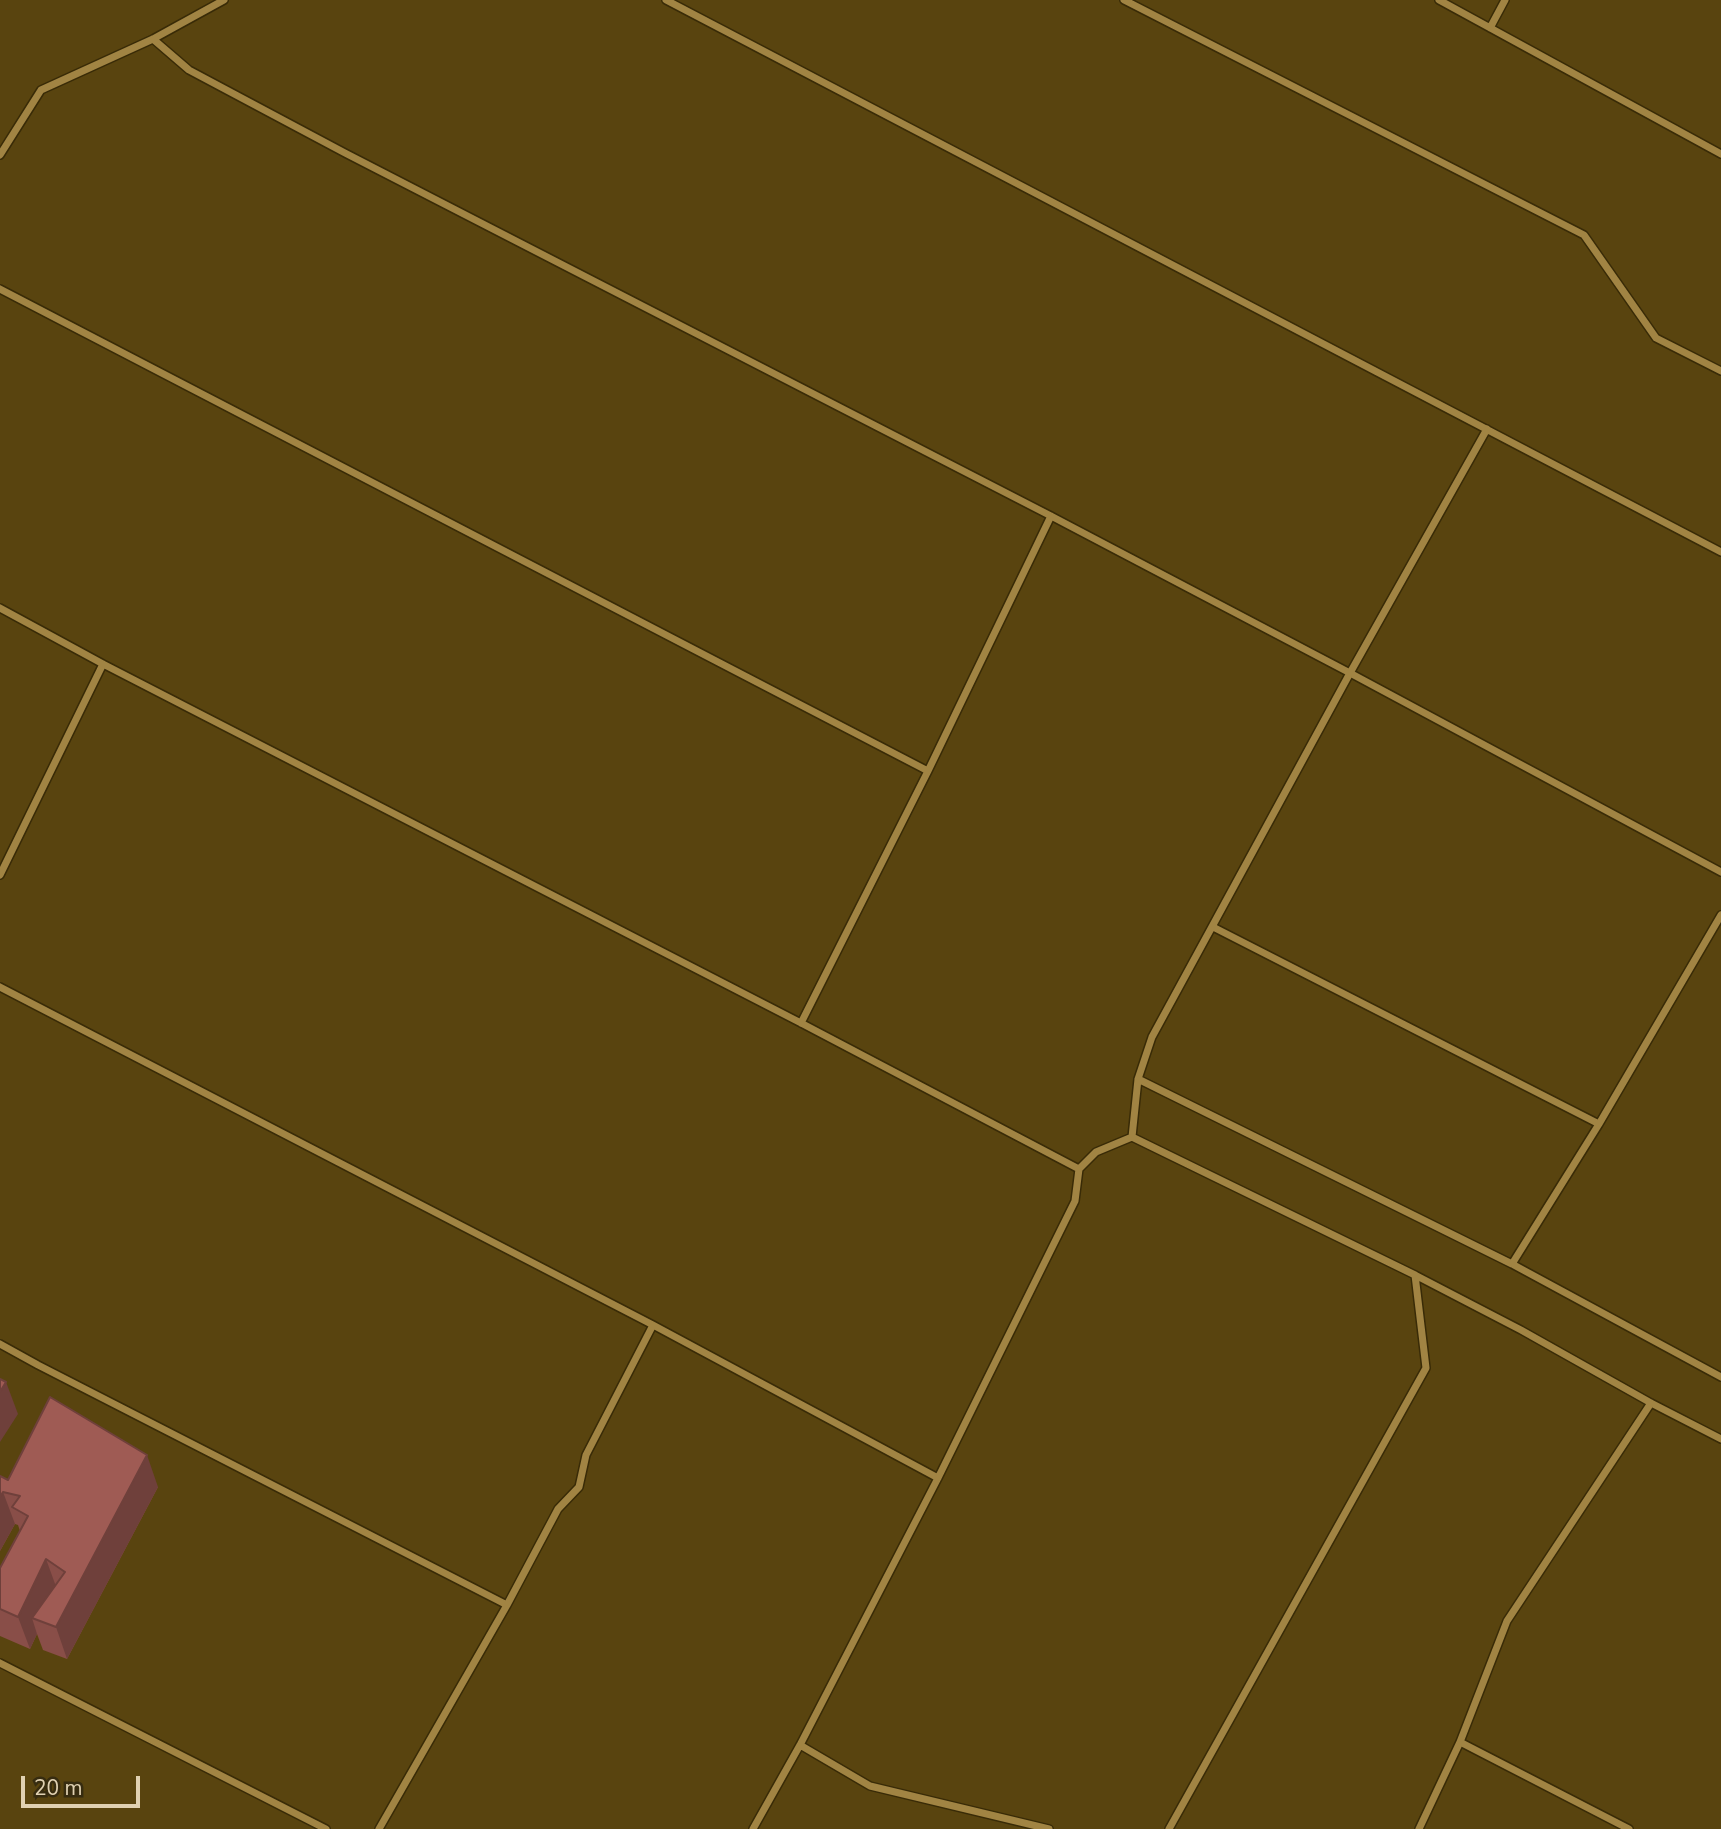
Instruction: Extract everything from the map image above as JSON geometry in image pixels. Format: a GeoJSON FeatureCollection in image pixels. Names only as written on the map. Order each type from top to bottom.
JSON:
{"type":"FeatureCollection","features":[{"type":"Feature","properties":{"kind":"street"},"geometry":{"type":"LineString","coordinates":[[0,155],[41,90],[153,39],[224,0]]}},
{"type":"Feature","properties":{"kind":"street"},"geometry":{"type":"LineString","coordinates":[[666,0],[1721,552]]}},
{"type":"Feature","properties":{"kind":"street"},"geometry":{"type":"LineString","coordinates":[[1124,0],[1584,235],[1656,338],[1721,371]]}},
{"type":"Feature","properties":{"kind":"street"},"geometry":{"type":"LineString","coordinates":[[1439,0],[1721,154]]}},
{"type":"Feature","properties":{"kind":"street"},"geometry":{"type":"LineString","coordinates":[[1490,28],[1505,0]]}},
{"type":"Feature","properties":{"kind":"street"},"geometry":{"type":"LineString","coordinates":[[153,39],[189,70],[345,153],[1051,516],[1721,872]]}},
{"type":"Feature","properties":{"kind":"street"},"geometry":{"type":"LineString","coordinates":[[0,289],[928,771]]}},
{"type":"Feature","properties":{"kind":"street"},"geometry":{"type":"LineString","coordinates":[[1132,1138],[1138,1079],[1152,1037],[1350,673],[1487,429]]}},
{"type":"Feature","properties":{"kind":"street"},"geometry":{"type":"LineString","coordinates":[[801,1023],[928,771],[1051,516]]}},
{"type":"Feature","properties":{"kind":"street"},"geometry":{"type":"LineString","coordinates":[[0,608],[103,664],[1079,1169]]}},
{"type":"Feature","properties":{"kind":"street"},"geometry":{"type":"LineString","coordinates":[[0,875],[103,664]]}},
{"type":"Feature","properties":{"kind":"street"},"geometry":{"type":"LineString","coordinates":[[1512,1264],[1599,1124],[1721,915]]}},
{"type":"Feature","properties":{"kind":"street"},"geometry":{"type":"LineString","coordinates":[[1213,927],[1599,1124]]}},
{"type":"Feature","properties":{"kind":"street"},"geometry":{"type":"LineString","coordinates":[[0,987],[653,1325],[938,1478]]}},
{"type":"Feature","properties":{"kind":"street"},"geometry":{"type":"LineString","coordinates":[[1138,1079],[1512,1264],[1721,1377]]}},
{"type":"Feature","properties":{"kind":"street"},"geometry":{"type":"LineString","coordinates":[[753,1829],[800,1745],[938,1478],[1075,1201],[1079,1169],[1096,1152],[1132,1138],[1415,1275],[1721,1438]]}},
{"type":"Feature","properties":{"kind":"street"},"geometry":{"type":"LineString","coordinates":[[1169,1829],[1426,1368],[1415,1275]]}},
{"type":"Feature","properties":{"kind":"street"},"geometry":{"type":"LineString","coordinates":[[379,1829],[507,1605],[558,1508],[579,1486],[586,1455],[653,1325]]}},
{"type":"Feature","properties":{"kind":"street"},"geometry":{"type":"LineString","coordinates":[[0,1344],[507,1605]]}},
{"type":"Feature","properties":{"kind":"street"},"geometry":{"type":"LineString","coordinates":[[1419,1829],[1460,1742],[1507,1621],[1651,1403]]}},
{"type":"Feature","properties":{"kind":"street"},"geometry":{"type":"LineString","coordinates":[[0,1663],[326,1829]]}},
{"type":"Feature","properties":{"kind":"street"},"geometry":{"type":"LineString","coordinates":[[1460,1742],[1629,1829]]}},
{"type":"Feature","properties":{"kind":"street"},"geometry":{"type":"LineString","coordinates":[[800,1745],[870,1786],[1049,1829]]}},
{"type":"Feature","properties":{"kind":"building"},"geometry":{"type":"Polygon","coordinates":[[[0,1379],[6,1382],[0,1392],[0,1379]]]}},
{"type":"Feature","properties":{"kind":"building"},"geometry":{"type":"Polygon","coordinates":[[[50,1397],[147,1455],[56,1627],[32,1618],[65,1572],[46,1559],[18,1617],[0,1609],[0,1568],[28,1516],[12,1507],[20,1496],[3,1492],[0,1497],[0,1476],[8,1480],[50,1397]]]}}]}
